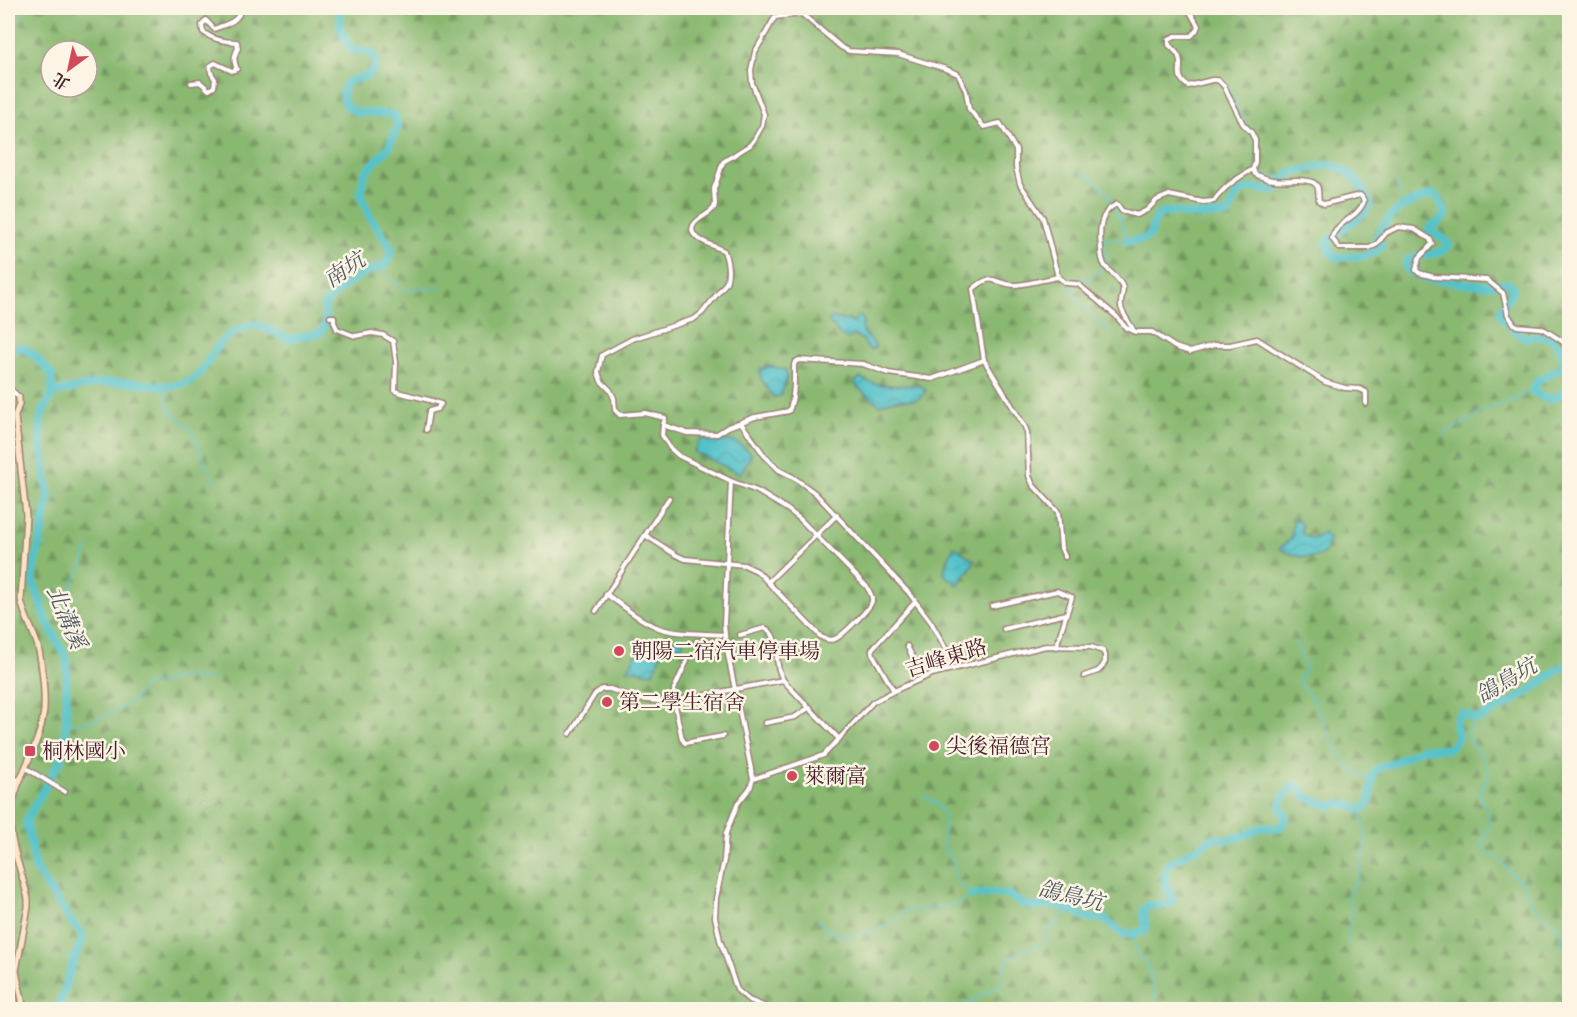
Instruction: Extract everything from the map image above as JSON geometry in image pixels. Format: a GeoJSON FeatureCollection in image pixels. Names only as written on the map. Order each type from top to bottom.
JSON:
{"type":"FeatureCollection","features":[{"type":"Feature","properties":{"kind":"street"},"geometry":{"type":"LineString","coordinates":[[191,83],[200,82],[208,90],[214,87],[215,79],[210,66],[215,63],[232,71],[237,69],[234,55],[238,48],[237,42],[223,42],[210,38],[203,32],[202,26],[206,20],[214,29],[236,20],[241,8]]}},
{"type":"Feature","properties":{"kind":"street"},"geometry":{"type":"LineString","coordinates":[[1188,8],[1198,26],[1196,32],[1191,36],[1175,36],[1169,39],[1169,45],[1178,54],[1181,81],[1188,86],[1218,80],[1224,86],[1243,124],[1255,140],[1253,169],[1255,174],[1279,181],[1312,182],[1317,187],[1319,201],[1324,204],[1357,195],[1362,197],[1364,201],[1361,209],[1334,232],[1332,238],[1339,248],[1369,248],[1386,233],[1398,227],[1414,229],[1431,242],[1420,256],[1416,270],[1419,273],[1434,278],[1491,282],[1503,293],[1508,315],[1514,324],[1545,330],[1562,341],[1569,349]]}},
{"type":"Feature","properties":{"kind":"street"},"geometry":{"type":"LineString","coordinates":[[645,535],[685,559],[750,567],[757,571],[826,640],[838,638],[872,601],[867,587],[800,519],[787,509],[757,491],[679,456],[670,448],[662,435],[665,418],[645,413],[620,415],[615,410],[614,398],[610,390],[598,372],[602,355],[632,339],[694,319],[702,313],[726,283],[728,262],[724,251],[698,240],[693,228],[696,221],[716,204],[714,189],[723,162],[750,145],[762,126],[764,114],[751,70],[754,52],[775,17],[802,14],[849,51],[898,54],[958,74],[966,91],[969,109],[984,127],[1000,123],[1016,150],[1016,168],[1020,184],[1043,218],[1058,277],[1066,283],[1076,284],[1088,291],[1126,328],[1135,332],[1152,332],[1175,347],[1190,352],[1214,345],[1230,345],[1257,339],[1325,382],[1366,392],[1366,404]]}},
{"type":"Feature","properties":{"kind":"street"},"geometry":{"type":"LineString","coordinates":[[1135,332],[1121,306],[1123,288],[1120,281],[1103,263],[1100,224],[1106,211],[1110,206],[1116,204],[1122,211],[1137,214],[1147,210],[1157,200],[1169,195],[1203,202],[1214,201],[1222,190],[1253,169]]}},
{"type":"Feature","properties":{"kind":"street"},"geometry":{"type":"LineString","coordinates":[[1058,277],[1014,285],[991,279],[981,282],[973,289],[984,360],[1025,427],[1029,476],[1058,512],[1061,548],[1065,557]]}},
{"type":"Feature","properties":{"kind":"street"},"geometry":{"type":"LineString","coordinates":[[330,317],[334,317],[337,329],[354,336],[372,333],[383,335],[393,341],[396,362],[395,391],[441,404],[437,409],[429,411],[426,430]]}},
{"type":"Feature","properties":{"kind":"street"},"geometry":{"type":"LineString","coordinates":[[663,425],[687,433],[712,435],[755,417],[789,411],[794,387],[794,365],[799,360],[863,364],[888,373],[932,379],[984,360]]}},
{"type":"Feature","properties":{"kind":"street"},"geometry":{"type":"LineString","coordinates":[[8,387],[19,397],[15,416],[26,515],[21,600],[23,613],[36,639],[39,651],[44,708],[37,742],[20,779],[13,802],[11,831],[28,899],[16,970],[24,1010]]}},
{"type":"Feature","properties":{"kind":"street"},"geometry":{"type":"LineString","coordinates":[[741,423],[764,455],[779,470],[815,493],[909,593],[931,622],[946,649]]}},
{"type":"Feature","properties":{"kind":"street"},"geometry":{"type":"LineString","coordinates":[[731,481],[724,603],[725,635],[753,779],[750,788],[738,803],[726,833],[715,917],[720,940],[737,990],[749,1000],[773,1010]]}},
{"type":"Feature","properties":{"kind":"street"},"geometry":{"type":"LineString","coordinates":[[596,611],[669,498]]}},
{"type":"Feature","properties":{"kind":"street"},"geometry":{"type":"LineString","coordinates":[[768,582],[837,515]]}},
{"type":"Feature","properties":{"kind":"street"},"geometry":{"type":"LineString","coordinates":[[992,606],[1057,591],[1072,597],[1056,647]]}},
{"type":"Feature","properties":{"kind":"street"},"geometry":{"type":"LineString","coordinates":[[606,594],[658,628],[725,635]]}},
{"type":"Feature","properties":{"kind":"street"},"geometry":{"type":"LineString","coordinates":[[894,691],[872,653],[872,649],[915,602]]}},
{"type":"Feature","properties":{"kind":"street"},"geometry":{"type":"LineString","coordinates":[[1004,629],[1066,614]]}},
{"type":"Feature","properties":{"kind":"street"},"geometry":{"type":"LineString","coordinates":[[740,635],[765,628],[771,631],[774,636],[778,668],[783,680],[839,739]]}},
{"type":"Feature","properties":{"kind":"street"},"geometry":{"type":"LineString","coordinates":[[696,643],[726,645]]}},
{"type":"Feature","properties":{"kind":"street"},"geometry":{"type":"LineString","coordinates":[[907,646],[923,678]]}},
{"type":"Feature","properties":{"kind":"street","name":"吉峰東路"},"geometry":{"type":"LineString","coordinates":[[753,779],[824,755],[873,702],[932,674],[1046,646],[1091,647],[1103,651],[1106,655],[1102,667],[1084,676]]}},
{"type":"Feature","properties":{"kind":"street"},"geometry":{"type":"LineString","coordinates":[[687,661],[674,689],[679,726],[685,743],[723,736]]}},
{"type":"Feature","properties":{"kind":"street"},"geometry":{"type":"LineString","coordinates":[[570,734],[595,694],[602,689],[610,689],[637,699],[674,701],[783,680]]}},
{"type":"Feature","properties":{"kind":"street"},"geometry":{"type":"LineString","coordinates":[[765,723],[795,717],[810,707]]}},
{"type":"Feature","properties":{"kind":"street"},"geometry":{"type":"LineString","coordinates":[[26,768],[64,791]]}},
{"type":"Feature","properties":{"kind":"street"},"geometry":{"type":"LineString","coordinates":[[8,792],[9,784],[20,779]]}},
{"type":"Feature","properties":{"kind":"green space"},"geometry":{"type":"Polygon","coordinates":[[[8,8],[1569,8],[1569,1009],[8,1009],[8,8]]]}},
{"type":"Feature","properties":{"kind":"water"},"geometry":{"type":"Polygon","coordinates":[[[859,315],[863,319],[863,331],[876,347],[871,350],[866,347],[864,341],[854,335],[848,339],[839,335],[828,321],[832,318],[853,322],[859,315]]]}},
{"type":"Feature","properties":{"kind":"water"},"geometry":{"type":"Polygon","coordinates":[[[769,366],[786,370],[787,378],[781,395],[774,398],[761,379],[760,369],[769,366]]]}},
{"type":"Feature","properties":{"kind":"water"},"geometry":{"type":"Polygon","coordinates":[[[861,378],[875,384],[921,386],[926,391],[915,400],[899,399],[880,405],[857,387],[855,381],[861,378]]]}},
{"type":"Feature","properties":{"kind":"water"},"geometry":{"type":"Polygon","coordinates":[[[701,439],[737,442],[752,454],[740,474],[694,452],[701,439]]]}},
{"type":"Feature","properties":{"kind":"water"},"geometry":{"type":"Polygon","coordinates":[[[1294,518],[1302,525],[1302,534],[1313,539],[1324,533],[1329,539],[1324,553],[1308,557],[1280,549],[1292,538],[1294,518]]]}},
{"type":"Feature","properties":{"kind":"water"},"geometry":{"type":"Polygon","coordinates":[[[954,546],[975,561],[958,585],[945,575],[944,571],[954,546]]]}},
{"type":"Feature","properties":{"kind":"water"},"geometry":{"type":"Polygon","coordinates":[[[662,639],[683,640],[682,646],[664,646],[653,673],[628,669],[638,651],[662,639]]]}},
{"type":"Feature","properties":{"kind":"waterway"},"geometry":{"type":"LineString","coordinates":[[8,41],[15,34],[18,15],[23,8]]}},
{"type":"Feature","properties":{"kind":"waterway","name":"南坑"},"geometry":{"type":"LineString","coordinates":[[52,394],[106,383],[180,385],[194,379],[203,370],[224,339],[236,331],[256,324],[289,339],[320,333],[326,324],[324,305],[352,281],[386,265],[392,249],[370,217],[361,195],[364,174],[388,148],[398,126],[394,114],[356,112],[345,105],[342,92],[347,82],[367,76],[375,68],[375,57],[371,52],[351,50],[340,28],[340,8]]}},
{"type":"Feature","properties":{"kind":"waterway"},"geometry":{"type":"LineString","coordinates":[[1227,85],[1244,122],[1253,131]]}},
{"type":"Feature","properties":{"kind":"waterway"},"geometry":{"type":"LineString","coordinates":[[8,107],[10,120],[8,133]]}},
{"type":"Feature","properties":{"kind":"waterway"},"geometry":{"type":"LineString","coordinates":[[1257,147],[1257,167],[1269,176],[1285,177]]}},
{"type":"Feature","properties":{"kind":"waterway"},"geometry":{"type":"LineString","coordinates":[[1127,241],[1139,240],[1150,235],[1154,221],[1163,213],[1228,215],[1235,198],[1243,191],[1253,188],[1272,191],[1292,173],[1327,165],[1342,169],[1354,178],[1370,204],[1365,212],[1327,242],[1329,250],[1335,257],[1361,256],[1373,253],[1382,245],[1376,239],[1393,214],[1406,205],[1433,194],[1438,197],[1446,214],[1430,227],[1429,232],[1442,237],[1449,244],[1436,253],[1408,259],[1407,269],[1425,279],[1487,285],[1508,283],[1514,288],[1500,313],[1505,321],[1526,338],[1547,337],[1556,343],[1562,352],[1560,369],[1537,381],[1533,391],[1546,399],[1555,398],[1570,387]]}},
{"type":"Feature","properties":{"kind":"waterway"},"geometry":{"type":"LineString","coordinates":[[1081,172],[1095,181],[1108,194],[1127,241]]}},
{"type":"Feature","properties":{"kind":"waterway"},"geometry":{"type":"LineString","coordinates":[[1397,181],[1402,206]]}},
{"type":"Feature","properties":{"kind":"waterway"},"geometry":{"type":"LineString","coordinates":[[1105,263],[1103,238],[1127,241]]}},
{"type":"Feature","properties":{"kind":"waterway"},"geometry":{"type":"LineString","coordinates":[[1103,267],[1090,277],[1074,280],[1073,287],[1078,301],[1109,331]]}},
{"type":"Feature","properties":{"kind":"waterway"},"geometry":{"type":"LineString","coordinates":[[376,268],[406,291],[442,287]]}},
{"type":"Feature","properties":{"kind":"waterway","name":"北溝溪"},"geometry":{"type":"LineString","coordinates":[[8,351],[21,347],[33,354],[52,375],[52,394],[40,418],[49,499],[32,579],[48,624],[67,659],[66,724],[62,757],[26,821],[36,870],[83,935],[58,1010]]}},
{"type":"Feature","properties":{"kind":"waterway"},"geometry":{"type":"LineString","coordinates":[[165,386],[168,407],[190,428],[218,486]]}},
{"type":"Feature","properties":{"kind":"waterway"},"geometry":{"type":"LineString","coordinates":[[1443,436],[1451,429],[1470,421],[1477,414],[1533,391]]}},
{"type":"Feature","properties":{"kind":"waterway"},"geometry":{"type":"LineString","coordinates":[[40,603],[65,598],[84,562],[87,548]]}},
{"type":"Feature","properties":{"kind":"waterway"},"geometry":{"type":"LineString","coordinates":[[65,598],[65,619],[73,621]]}},
{"type":"Feature","properties":{"kind":"waterway"},"geometry":{"type":"LineString","coordinates":[[1295,641],[1306,669],[1299,678],[1301,686],[1315,702],[1334,746],[1354,773],[1372,779]]}},
{"type":"Feature","properties":{"kind":"waterway","name":"鴿鳥坑"},"geometry":{"type":"LineString","coordinates":[[972,895],[992,893],[1010,895],[1020,903],[1033,907],[1054,905],[1067,908],[1089,919],[1104,919],[1123,934],[1145,931],[1143,911],[1148,905],[1164,905],[1173,901],[1165,883],[1168,864],[1214,838],[1240,837],[1263,827],[1277,829],[1284,823],[1286,816],[1281,808],[1282,801],[1295,784],[1307,797],[1329,806],[1341,803],[1360,809],[1366,807],[1370,801],[1375,771],[1422,748],[1448,749],[1458,737],[1457,717],[1463,713],[1479,719],[1512,702],[1560,668],[1568,666],[1570,668]]}},
{"type":"Feature","properties":{"kind":"waterway"},"geometry":{"type":"LineString","coordinates":[[66,724],[92,721],[118,710],[132,701],[146,685],[182,676],[212,680]]}},
{"type":"Feature","properties":{"kind":"waterway"},"geometry":{"type":"LineString","coordinates":[[1479,719],[1467,732],[1470,741],[1484,760],[1488,774],[1480,795],[1489,817],[1482,843],[1484,849],[1502,862],[1512,875],[1522,881],[1529,900],[1539,912],[1559,928],[1561,946],[1570,957]]}},
{"type":"Feature","properties":{"kind":"waterway"},"geometry":{"type":"LineString","coordinates":[[818,920],[826,929],[838,935],[854,937],[893,923],[906,911],[947,907],[961,903],[972,895],[955,878],[953,862],[943,843],[945,816],[937,804],[924,796]]}},
{"type":"Feature","properties":{"kind":"waterway"},"geometry":{"type":"LineString","coordinates":[[1348,943],[1352,910],[1347,896],[1358,879],[1366,846],[1366,834],[1360,809]]}},
{"type":"Feature","properties":{"kind":"waterway"},"geometry":{"type":"LineString","coordinates":[[960,1010],[971,1001],[998,987],[1002,981],[1006,962],[1010,958],[1047,941],[1047,932],[1065,914],[1074,912]]}},
{"type":"Feature","properties":{"kind":"waterway"},"geometry":{"type":"LineString","coordinates":[[1131,934],[1140,958],[1147,964],[1158,1010]]}},
{"type":"Feature","properties":{"kind":"place","name":"朝陽二宿汽車停車場"},"geometry":{"type":"Point","coordinates":[619,651]}},
{"type":"Feature","properties":{"kind":"place","name":"第二學生宿舍"},"geometry":{"type":"Point","coordinates":[607,702]}},
{"type":"Feature","properties":{"kind":"place","name":"尖後福德宮"},"geometry":{"type":"Point","coordinates":[934,746]}},
{"type":"Feature","properties":{"kind":"place","name":"桐林國小"},"geometry":{"type":"Point","coordinates":[30,751]}},
{"type":"Feature","properties":{"kind":"place","name":"萊爾富"},"geometry":{"type":"Point","coordinates":[792,776]}}]}
